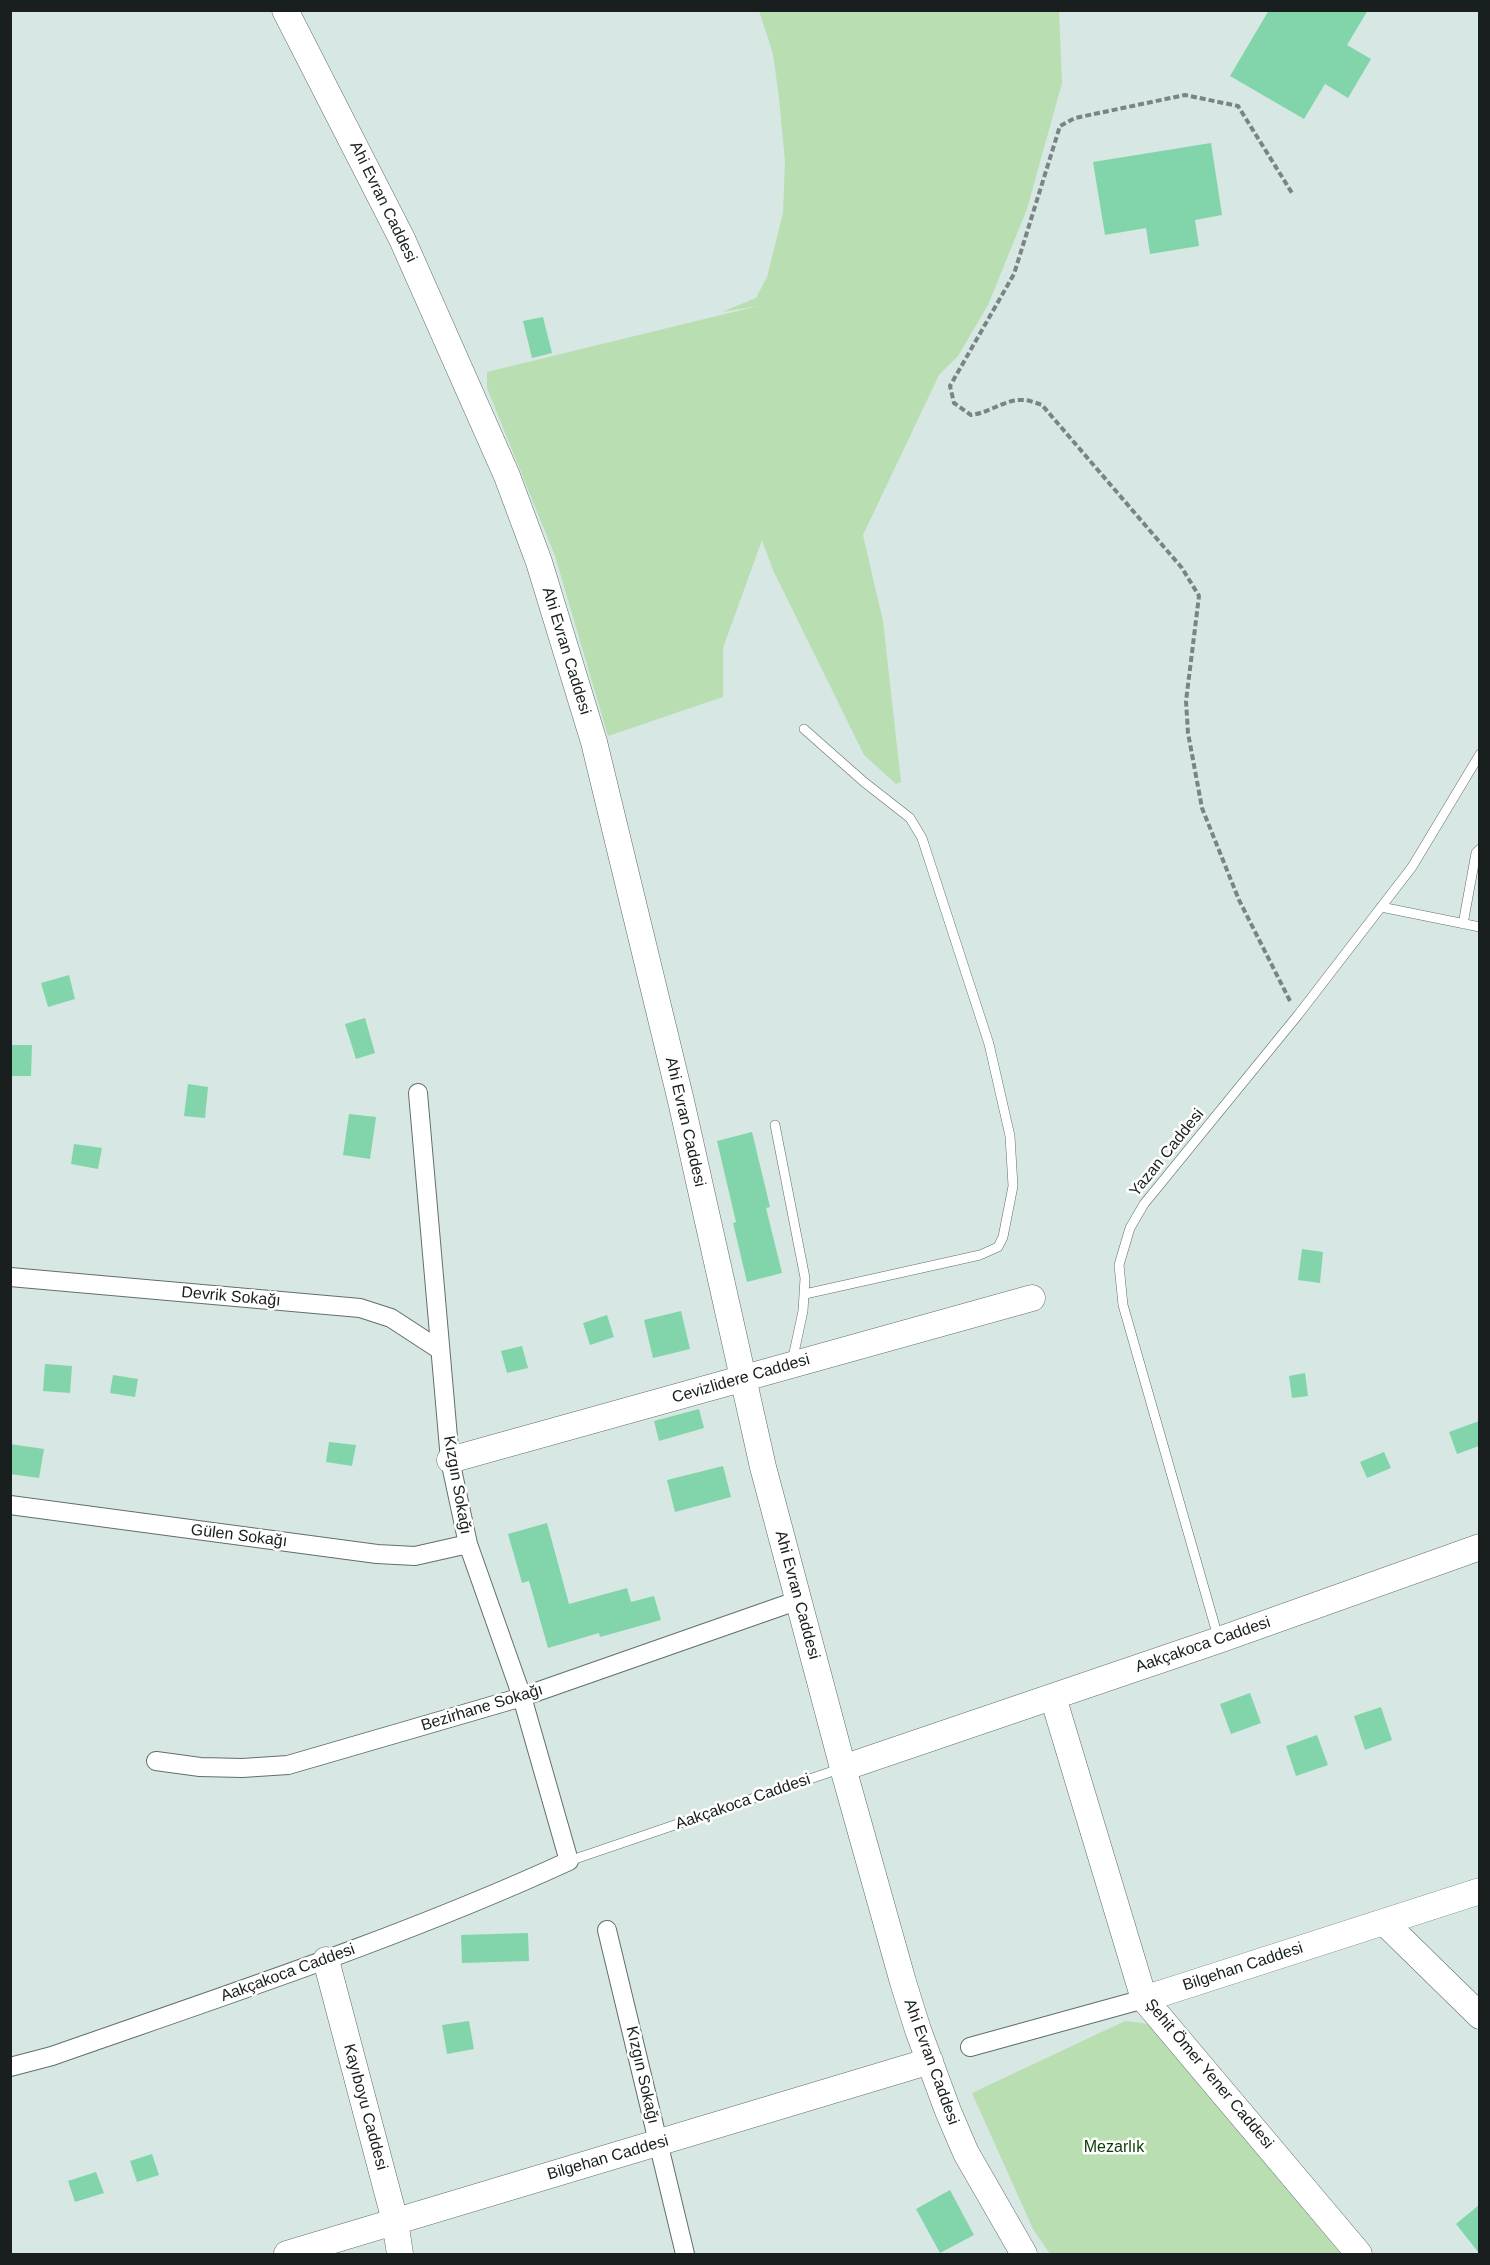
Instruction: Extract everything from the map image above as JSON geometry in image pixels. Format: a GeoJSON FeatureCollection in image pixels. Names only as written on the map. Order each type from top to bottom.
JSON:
{"type":"FeatureCollection","features":[{"type":"Feature","properties":{"kind":"street","name":"Ahi Evran Caddesi"},"geometry":{"type":"LineString","coordinates":[[285,10],[402,239],[489,434],[539,562],[594,742],[681,1101],[742,1378],[843,1768],[903,1982],[948,2111],[966,2152],[1021,2253]]}},
{"type":"Feature","properties":{"kind":"street","name":"Kızgın Sokağı"},"geometry":{"type":"LineString","coordinates":[[418,1093],[450,1460],[468,1544],[522,1697],[569,1861]]}},
{"type":"Feature","properties":{"kind":"street","name":"Devrik Sokağı"},"geometry":{"type":"LineString","coordinates":[[10,1277],[360,1308],[391,1318],[440,1350]]}},
{"type":"Feature","properties":{"kind":"street","name":"Cevizlidere Caddesi"},"geometry":{"type":"LineString","coordinates":[[450,1460],[1032,1298]]}},
{"type":"Feature","properties":{"kind":"street","name":"Gülen Sokağı"},"geometry":{"type":"LineString","coordinates":[[10,1505],[377,1554],[415,1556],[468,1544]]}},
{"type":"Feature","properties":{"kind":"street","name":"Aakçakoca Caddesi"},"geometry":{"type":"LineString","coordinates":[[843,1768],[1219,1640],[1479,1547]]}},
{"type":"Feature","properties":{"kind":"street","name":"Bezirhane Sokağı"},"geometry":{"type":"LineString","coordinates":[[156,1761],[201,1767],[242,1768],[288,1765],[522,1697],[799,1600]]}},
{"type":"Feature","properties":{"kind":"street","name":"Şehit Ömer Yener Caddesi"},"geometry":{"type":"LineString","coordinates":[[1053,1697],[1144,1999],[1359,2254]]}},
{"type":"Feature","properties":{"kind":"street","name":"Aakçakoca Caddesi"},"geometry":{"type":"LineString","coordinates":[[10,2067],[52,2056],[326,1960],[488,1898],[569,1861]]}},
{"type":"Feature","properties":{"kind":"street","name":"Bilgehan Caddesi"},"geometry":{"type":"LineString","coordinates":[[970,2047],[1144,1999],[1479,1891]]}},
{"type":"Feature","properties":{"kind":"street"},"geometry":{"type":"LineString","coordinates":[[1384,1922],[1479,2016]]}},
{"type":"Feature","properties":{"kind":"street","name":"Kızgın Sokağı"},"geometry":{"type":"LineString","coordinates":[[607,1930],[686,2254]]}},
{"type":"Feature","properties":{"kind":"street","name":"Kayıboyu Caddesi"},"geometry":{"type":"LineString","coordinates":[[326,1960],[395,2221],[400,2254]]}},
{"type":"Feature","properties":{"kind":"street","name":"Bilgehan Caddesi"},"geometry":{"type":"LineString","coordinates":[[287,2254],[930,2061]]}},
{"type":"Feature","properties":{"kind":"lane"},"geometry":{"type":"LineString","coordinates":[[804,729],[864,782],[910,818],[922,838],[989,1044],[1010,1136],[1014,1186],[1003,1238],[998,1247],[980,1255],[805,1294]]}},
{"type":"Feature","properties":{"kind":"lane","name":"Yazan Caddesi"},"geometry":{"type":"LineString","coordinates":[[1219,1640],[1123,1305],[1119,1265],[1130,1228],[1144,1204],[1298,1015],[1412,867],[1479,754]]}},
{"type":"Feature","properties":{"kind":"lane"},"geometry":{"type":"LineString","coordinates":[[1463,924],[1476,853],[1479,849]]}},
{"type":"Feature","properties":{"kind":"lane"},"geometry":{"type":"LineString","coordinates":[[1381,907],[1479,927]]}},
{"type":"Feature","properties":{"kind":"lane"},"geometry":{"type":"LineString","coordinates":[[775,1125],[805,1278],[805,1294],[792,1365]]}},
{"type":"Feature","properties":{"kind":"lane","name":"Aakçakoca Caddesi"},"geometry":{"type":"LineString","coordinates":[[569,1861],[843,1768]]}},
{"type":"Feature","properties":{"kind":"path"},"geometry":{"type":"LineString","coordinates":[[1292,193],[1238,106],[1185,95],[1075,118],[1060,126],[1014,274],[950,386],[954,403],[962,411],[971,415],[1022,400],[1042,405],[1182,568],[1199,596],[1186,701],[1188,733],[1202,808],[1239,900],[1298,1015]]}},
{"type":"Feature","properties":{"kind":"green space"},"geometry":{"type":"Polygon","coordinates":[[[759,11],[1059,11],[1062,83],[1027,209],[988,305],[958,356],[939,375],[863,535],[883,621],[901,782],[896,784],[864,755],[773,570],[762,540],[723,648],[723,697],[608,736],[555,556],[487,388],[487,372],[758,306],[722,312],[756,298],[767,277],[783,213],[785,161],[779,98],[773,54],[759,11]]]}},
{"type":"Feature","properties":{"kind":"green space","name":"Mezarlık"},"geometry":{"type":"Polygon","coordinates":[[[1125,2021],[1149,2024],[1341,2254],[1050,2254],[1033,2229],[972,2093],[1125,2021]]]}},
{"type":"Feature","properties":{"kind":"building"},"geometry":{"type":"Polygon","coordinates":[[[1269,10],[1368,10],[1347,45],[1371,59],[1348,98],[1325,84],[1304,119],[1230,76],[1269,10]]]}},
{"type":"Feature","properties":{"kind":"building"},"geometry":{"type":"Polygon","coordinates":[[[1211,143],[1222,215],[1195,220],[1199,246],[1150,254],[1146,228],[1105,235],[1093,162],[1211,143]]]}},
{"type":"Feature","properties":{"kind":"building"},"geometry":{"type":"Polygon","coordinates":[[[543,317],[552,353],[532,358],[523,321],[543,317]]]}},
{"type":"Feature","properties":{"kind":"building"},"geometry":{"type":"Polygon","coordinates":[[[69,975],[75,999],[48,1007],[41,983],[69,975]]]}},
{"type":"Feature","properties":{"kind":"building"},"geometry":{"type":"Polygon","coordinates":[[[365,1018],[375,1053],[356,1059],[345,1024],[365,1018]]]}},
{"type":"Feature","properties":{"kind":"building"},"geometry":{"type":"Polygon","coordinates":[[[10,1045],[32,1045],[31,1076],[10,1076],[10,1045]]]}},
{"type":"Feature","properties":{"kind":"building"},"geometry":{"type":"Polygon","coordinates":[[[188,1084],[208,1087],[205,1118],[184,1116],[188,1084]]]}},
{"type":"Feature","properties":{"kind":"building"},"geometry":{"type":"Polygon","coordinates":[[[349,1114],[376,1117],[370,1159],[343,1155],[349,1114]]]}},
{"type":"Feature","properties":{"kind":"building"},"geometry":{"type":"Polygon","coordinates":[[[752,1132],[770,1207],[766,1208],[782,1273],[747,1282],[717,1141],[752,1132]]]}},
{"type":"Feature","properties":{"kind":"building"},"geometry":{"type":"Polygon","coordinates":[[[74,1144],[102,1148],[98,1169],[71,1164],[74,1144]]]}},
{"type":"Feature","properties":{"kind":"building"},"geometry":{"type":"Polygon","coordinates":[[[1302,1249],[1323,1252],[1320,1283],[1298,1280],[1302,1249]]]}},
{"type":"Feature","properties":{"kind":"building"},"geometry":{"type":"Polygon","coordinates":[[[681,1311],[690,1349],[653,1358],[644,1320],[681,1311]]]}},
{"type":"Feature","properties":{"kind":"building"},"geometry":{"type":"Polygon","coordinates":[[[607,1315],[614,1337],[590,1345],[583,1323],[607,1315]]]}},
{"type":"Feature","properties":{"kind":"building"},"geometry":{"type":"Polygon","coordinates":[[[522,1346],[528,1368],[507,1373],[501,1351],[522,1346]]]}},
{"type":"Feature","properties":{"kind":"building"},"geometry":{"type":"Polygon","coordinates":[[[45,1364],[72,1366],[70,1393],[43,1391],[45,1364]]]}},
{"type":"Feature","properties":{"kind":"building"},"geometry":{"type":"Polygon","coordinates":[[[1305,1373],[1308,1396],[1292,1398],[1289,1376],[1305,1373]]]}},
{"type":"Feature","properties":{"kind":"building"},"geometry":{"type":"Polygon","coordinates":[[[113,1375],[138,1379],[135,1397],[110,1393],[113,1375]]]}},
{"type":"Feature","properties":{"kind":"building"},"geometry":{"type":"Polygon","coordinates":[[[699,1409],[704,1428],[659,1441],[654,1421],[699,1409]]]}},
{"type":"Feature","properties":{"kind":"building"},"geometry":{"type":"Polygon","coordinates":[[[1479,1421],[1479,1446],[1457,1454],[1449,1432],[1479,1421]]]}},
{"type":"Feature","properties":{"kind":"building"},"geometry":{"type":"Polygon","coordinates":[[[329,1442],[356,1445],[352,1466],[326,1462],[329,1442]]]}},
{"type":"Feature","properties":{"kind":"building"},"geometry":{"type":"Polygon","coordinates":[[[10,1444],[44,1449],[39,1478],[10,1474],[10,1444]]]}},
{"type":"Feature","properties":{"kind":"building"},"geometry":{"type":"Polygon","coordinates":[[[1384,1452],[1391,1468],[1367,1478],[1360,1462],[1384,1452]]]}},
{"type":"Feature","properties":{"kind":"building"},"geometry":{"type":"Polygon","coordinates":[[[723,1466],[731,1497],[675,1512],[667,1480],[723,1466]]]}},
{"type":"Feature","properties":{"kind":"building"},"geometry":{"type":"Polygon","coordinates":[[[547,1523],[569,1604],[627,1588],[631,1602],[654,1596],[661,1620],[600,1637],[599,1633],[548,1648],[529,1581],[522,1583],[508,1534],[547,1523]]]}},
{"type":"Feature","properties":{"kind":"building"},"geometry":{"type":"Polygon","coordinates":[[[1250,1693],[1261,1723],[1231,1734],[1220,1704],[1250,1693]]]}},
{"type":"Feature","properties":{"kind":"building"},"geometry":{"type":"Polygon","coordinates":[[[1381,1707],[1392,1740],[1365,1750],[1354,1716],[1381,1707]]]}},
{"type":"Feature","properties":{"kind":"building"},"geometry":{"type":"Polygon","coordinates":[[[1317,1735],[1328,1765],[1296,1776],[1286,1746],[1317,1735]]]}},
{"type":"Feature","properties":{"kind":"building"},"geometry":{"type":"Polygon","coordinates":[[[528,1933],[529,1961],[462,1963],[461,1935],[528,1933]]]}},
{"type":"Feature","properties":{"kind":"building"},"geometry":{"type":"Polygon","coordinates":[[[469,2021],[474,2049],[447,2054],[442,2025],[469,2021]]]}},
{"type":"Feature","properties":{"kind":"building"},"geometry":{"type":"Polygon","coordinates":[[[152,2154],[159,2175],[137,2182],[130,2161],[152,2154]]]}},
{"type":"Feature","properties":{"kind":"building"},"geometry":{"type":"Polygon","coordinates":[[[96,2172],[104,2193],[75,2202],[68,2181],[96,2172]]]}},
{"type":"Feature","properties":{"kind":"building"},"geometry":{"type":"Polygon","coordinates":[[[950,2190],[974,2235],[940,2253],[916,2209],[950,2190]]]}},
{"type":"Feature","properties":{"kind":"building"},"geometry":{"type":"Polygon","coordinates":[[[1479,2205],[1479,2253],[1456,2224],[1479,2205]]]}}]}
